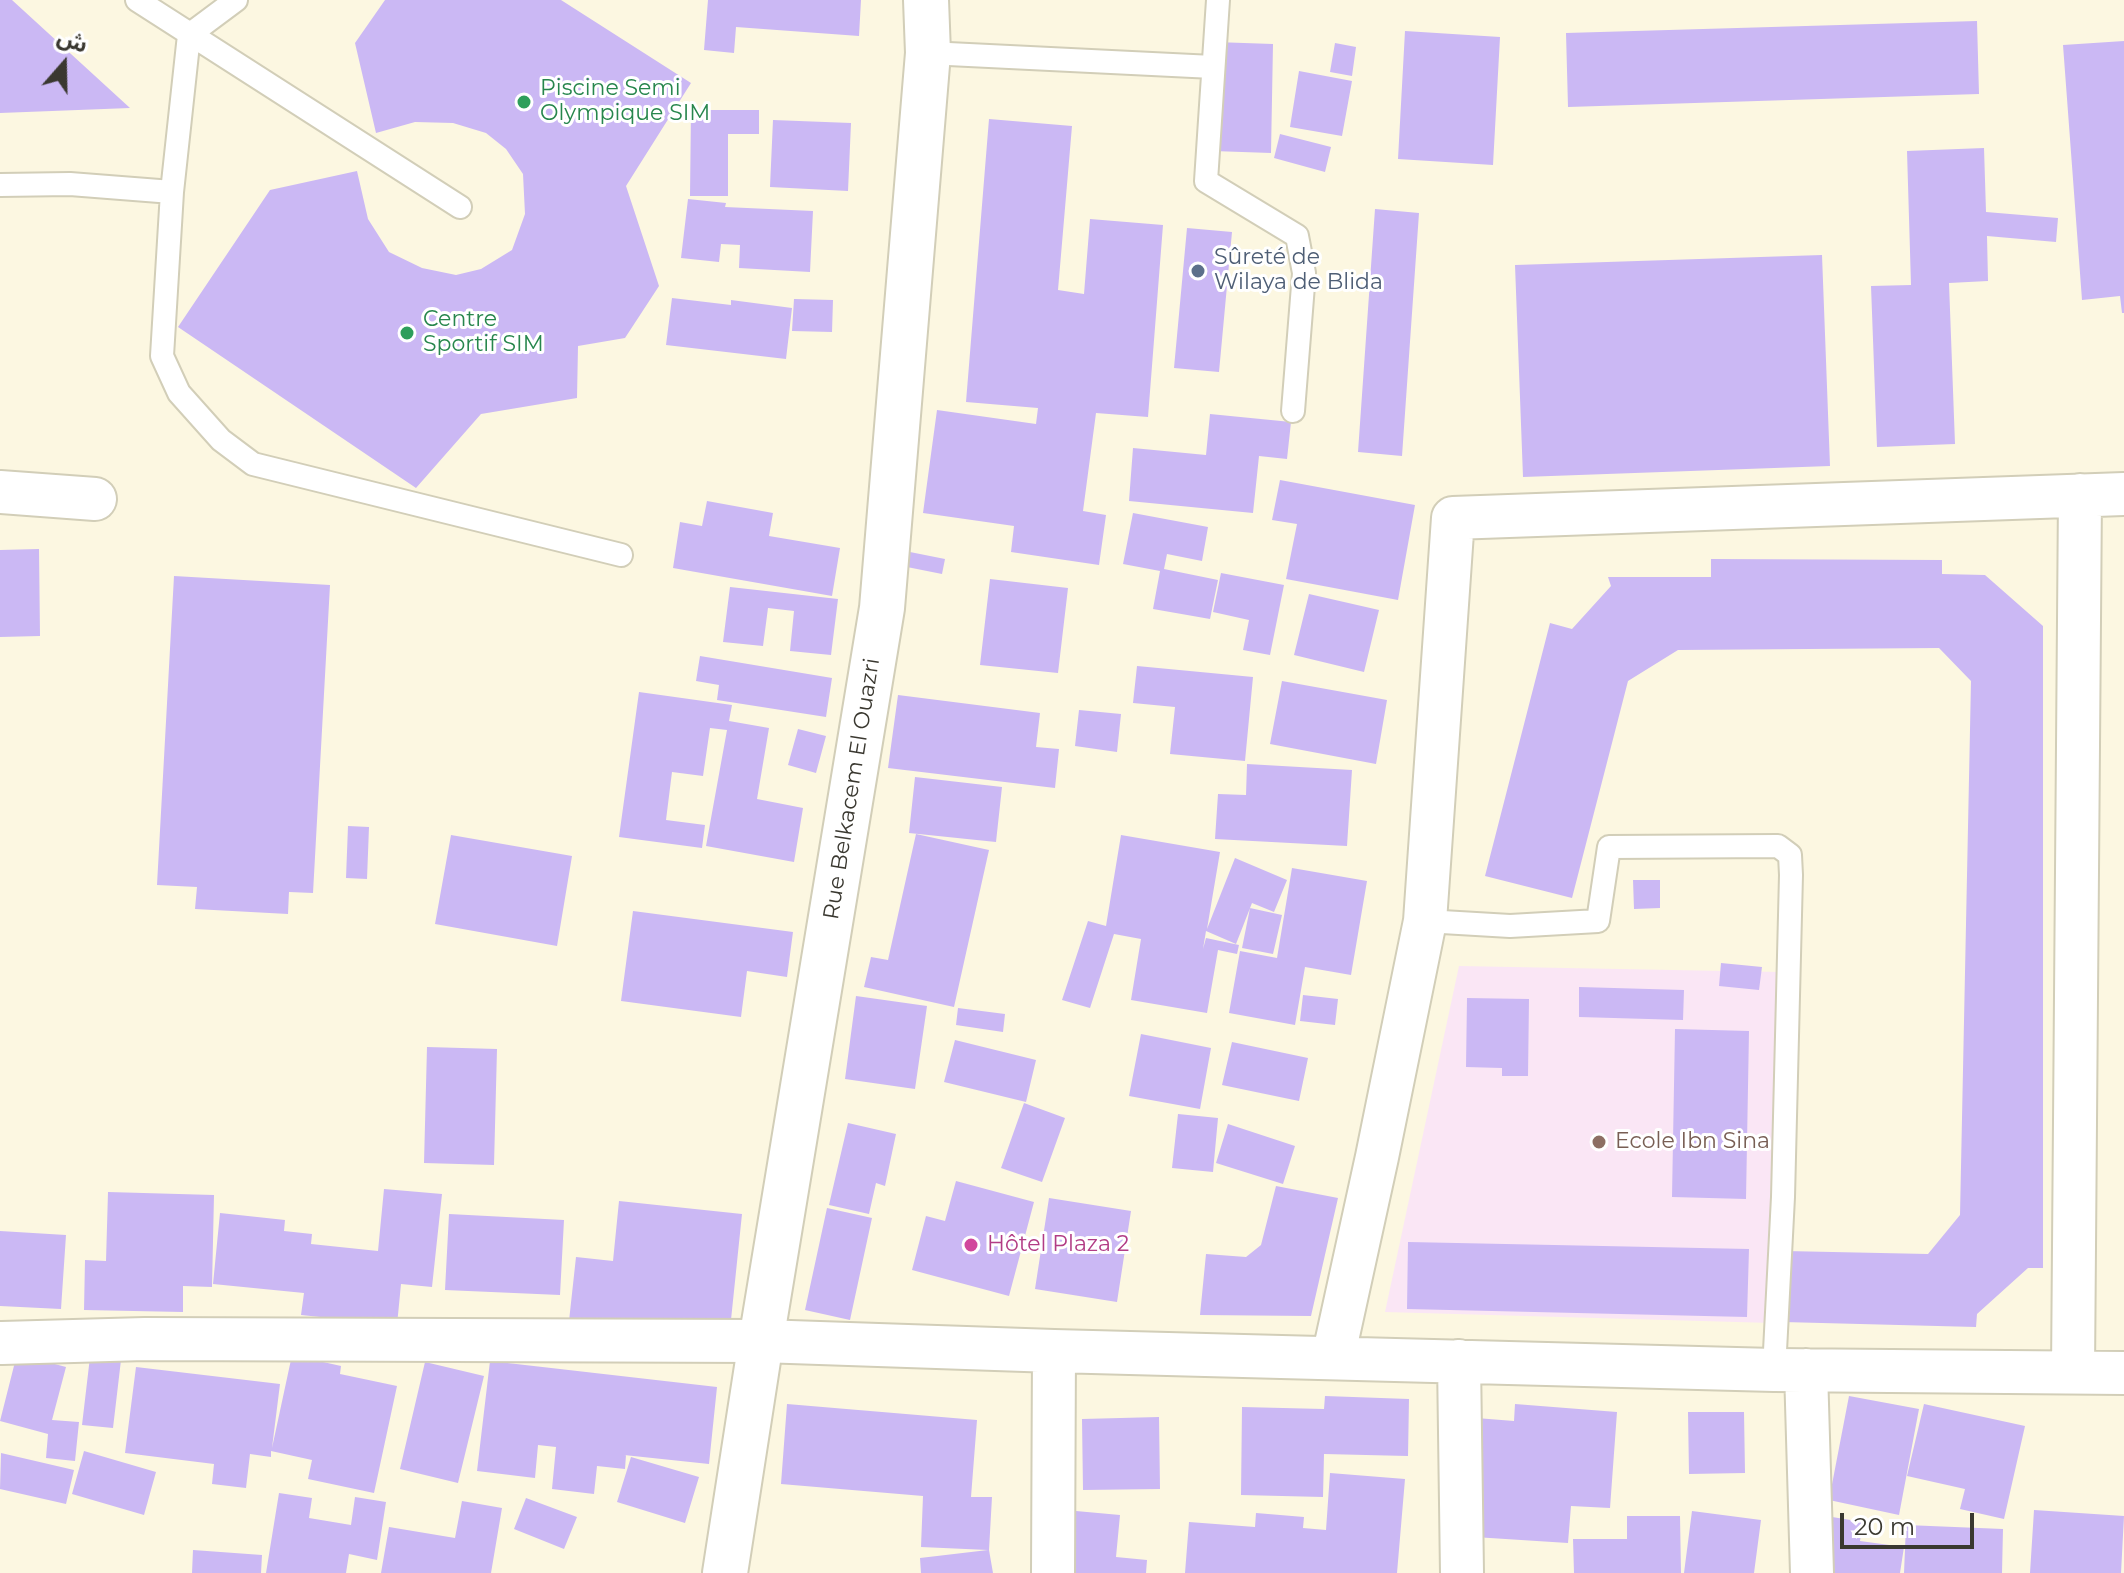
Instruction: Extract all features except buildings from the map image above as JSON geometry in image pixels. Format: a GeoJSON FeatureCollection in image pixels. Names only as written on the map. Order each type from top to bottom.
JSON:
{"type":"FeatureCollection","features":[{"type":"Feature","properties":{"kind":"street","name":"Rue Belkacem El Ouazri"},"geometry":{"type":"LineString","coordinates":[[725,1573],[882,608],[928,53],[926,0]]}},
{"type":"Feature","properties":{"kind":"street"},"geometry":{"type":"LineString","coordinates":[[0,492],[95,499]]}},
{"type":"Feature","properties":{"kind":"street"},"geometry":{"type":"LineString","coordinates":[[1333,1358],[1425,921],[1453,518],[2124,494]]}},
{"type":"Feature","properties":{"kind":"street"},"geometry":{"type":"LineString","coordinates":[[2073,1372],[2080,495]]}},
{"type":"Feature","properties":{"kind":"street"},"geometry":{"type":"LineString","coordinates":[[2,1343],[145,1339],[761,1341],[1790,1370],[2124,1373]]}},
{"type":"Feature","properties":{"kind":"street"},"geometry":{"type":"LineString","coordinates":[[1053,1573],[1054,1351]]}},
{"type":"Feature","properties":{"kind":"street"},"geometry":{"type":"LineString","coordinates":[[1459,1361],[1462,1573]]}},
{"type":"Feature","properties":{"kind":"street"},"geometry":{"type":"LineString","coordinates":[[1790,1370],[1812,1573]]}},
{"type":"Feature","properties":{"kind":"lane"},"geometry":{"type":"LineString","coordinates":[[137,0],[460,207]]}},
{"type":"Feature","properties":{"kind":"lane"},"geometry":{"type":"LineString","coordinates":[[236,0],[189,35],[172,192],[162,356],[179,393],[221,440],[253,464],[621,555]]}},
{"type":"Feature","properties":{"kind":"lane"},"geometry":{"type":"LineString","coordinates":[[1218,0],[1206,181],[1297,236],[1304,273],[1293,411]]}},
{"type":"Feature","properties":{"kind":"lane"},"geometry":{"type":"LineString","coordinates":[[928,53],[1213,67]]}},
{"type":"Feature","properties":{"kind":"lane"},"geometry":{"type":"LineString","coordinates":[[0,185],[70,184],[172,192]]}},
{"type":"Feature","properties":{"kind":"lane"},"geometry":{"type":"LineString","coordinates":[[1425,921],[1510,926],[1598,921],[1609,847],[1778,846],[1790,855],[1783,1197],[1790,1370]]}},
{"type":"Feature","properties":{"kind":"shaded area","name":"Ecole Ibn Sina"},"geometry":{"type":"Polygon","coordinates":[[[1459,966],[1780,972],[1772,1323],[1385,1312],[1459,966]]]}},
{"type":"Feature","properties":{"kind":"place","name":"Piscine Semi Olympique SIM"},"geometry":{"type":"Point","coordinates":[524,102]}},
{"type":"Feature","properties":{"kind":"place","name":"Sûreté de Wilaya de Blida"},"geometry":{"type":"Point","coordinates":[1198,271]}},
{"type":"Feature","properties":{"kind":"place","name":"Centre Sportif SIM"},"geometry":{"type":"Point","coordinates":[407,333]}},
{"type":"Feature","properties":{"kind":"place","name":"Ecole Ibn Sina"},"geometry":{"type":"Point","coordinates":[1599,1142]}},
{"type":"Feature","properties":{"kind":"place","name":"Hôtel Plaza 2"},"geometry":{"type":"Point","coordinates":[971,1245]}}]}
